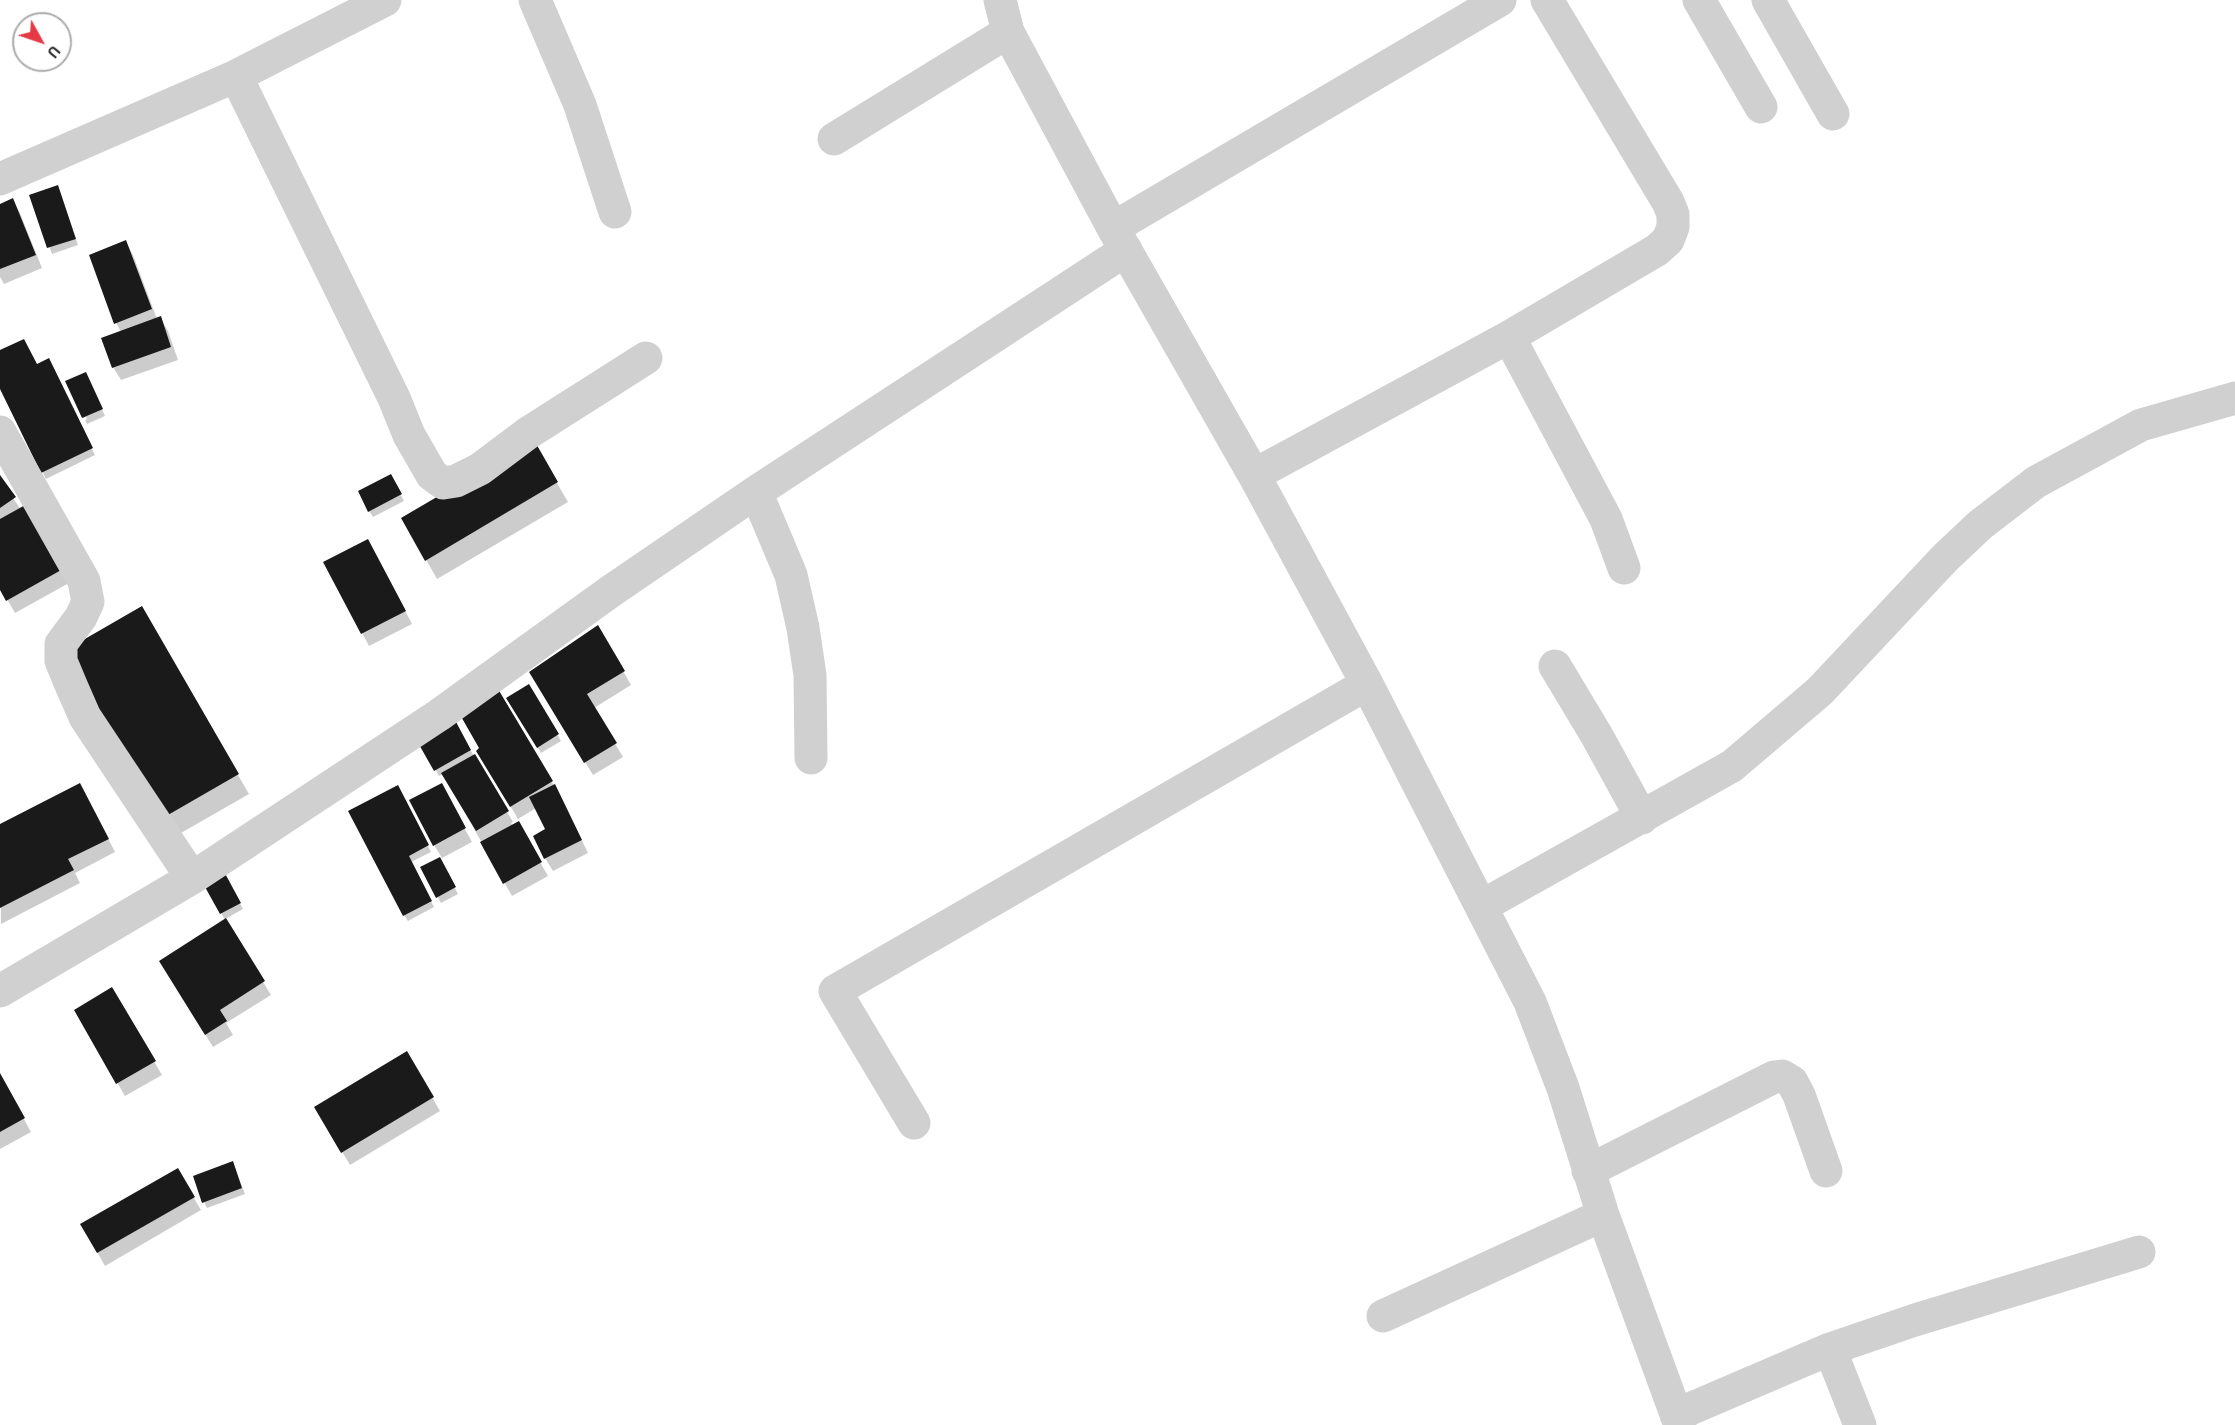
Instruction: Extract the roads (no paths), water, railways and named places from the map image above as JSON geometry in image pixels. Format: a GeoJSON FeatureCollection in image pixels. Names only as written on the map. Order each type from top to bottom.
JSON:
{"type":"FeatureCollection","features":[{"type":"Feature","properties":{"kind":"street"},"geometry":{"type":"LineString","coordinates":[[0,179],[236,76],[385,0]]}},
{"type":"Feature","properties":{"kind":"street"},"geometry":{"type":"LineString","coordinates":[[535,0],[580,105],[615,212]]}},
{"type":"Feature","properties":{"kind":"street"},"geometry":{"type":"LineString","coordinates":[[1000,0],[1008,32],[1119,239],[1254,476],[1367,684],[1530,1002],[1563,1088],[1603,1215],[1678,1420],[1830,1349],[1915,1320],[2139,1252]]}},
{"type":"Feature","properties":{"kind":"street"},"geometry":{"type":"LineString","coordinates":[[0,991],[192,878],[439,715],[611,591],[1119,239],[1500,0]]}},
{"type":"Feature","properties":{"kind":"street"},"geometry":{"type":"LineString","coordinates":[[1254,476],[1509,337],[1657,250],[1668,240],[1673,226],[1673,214],[1668,202],[1547,0]]}},
{"type":"Feature","properties":{"kind":"street"},"geometry":{"type":"LineString","coordinates":[[1699,0],[1761,107]]}},
{"type":"Feature","properties":{"kind":"street"},"geometry":{"type":"LineString","coordinates":[[1768,0],[1833,114]]}},
{"type":"Feature","properties":{"kind":"street"},"geometry":{"type":"LineString","coordinates":[[834,139],[1008,32]]}},
{"type":"Feature","properties":{"kind":"street"},"geometry":{"type":"LineString","coordinates":[[236,76],[394,398],[409,435],[432,475],[443,483],[456,482],[480,469],[528,434],[646,358]]}},
{"type":"Feature","properties":{"kind":"street"},"geometry":{"type":"LineString","coordinates":[[1509,337],[1606,519],[1624,567]]}},
{"type":"Feature","properties":{"kind":"street"},"geometry":{"type":"LineString","coordinates":[[1482,906],[1732,766],[1811,699],[1945,558],[1980,525],[2036,482],[2141,425],[2235,398]]}},
{"type":"Feature","properties":{"kind":"street"},"geometry":{"type":"LineString","coordinates":[[0,432],[84,581],[88,602],[81,617],[61,644],[61,661],[70,685],[84,717],[192,878]]}},
{"type":"Feature","properties":{"kind":"street"},"geometry":{"type":"LineString","coordinates":[[756,492],[791,575],[803,628],[810,675],[810,758]]}},
{"type":"Feature","properties":{"kind":"street"},"geometry":{"type":"LineString","coordinates":[[1555,666],[1642,818]]}},
{"type":"Feature","properties":{"kind":"street"},"geometry":{"type":"LineString","coordinates":[[914,1123],[836,991],[1367,684]]}},
{"type":"Feature","properties":{"kind":"street"},"geometry":{"type":"LineString","coordinates":[[1588,1171],[1774,1077],[1782,1076],[1792,1082],[1826,1171]]}},
{"type":"Feature","properties":{"kind":"street"},"geometry":{"type":"LineString","coordinates":[[1383,1316],[1603,1215]]}},
{"type":"Feature","properties":{"kind":"street"},"geometry":{"type":"LineString","coordinates":[[1830,1349],[1860,1425]]}}]}
